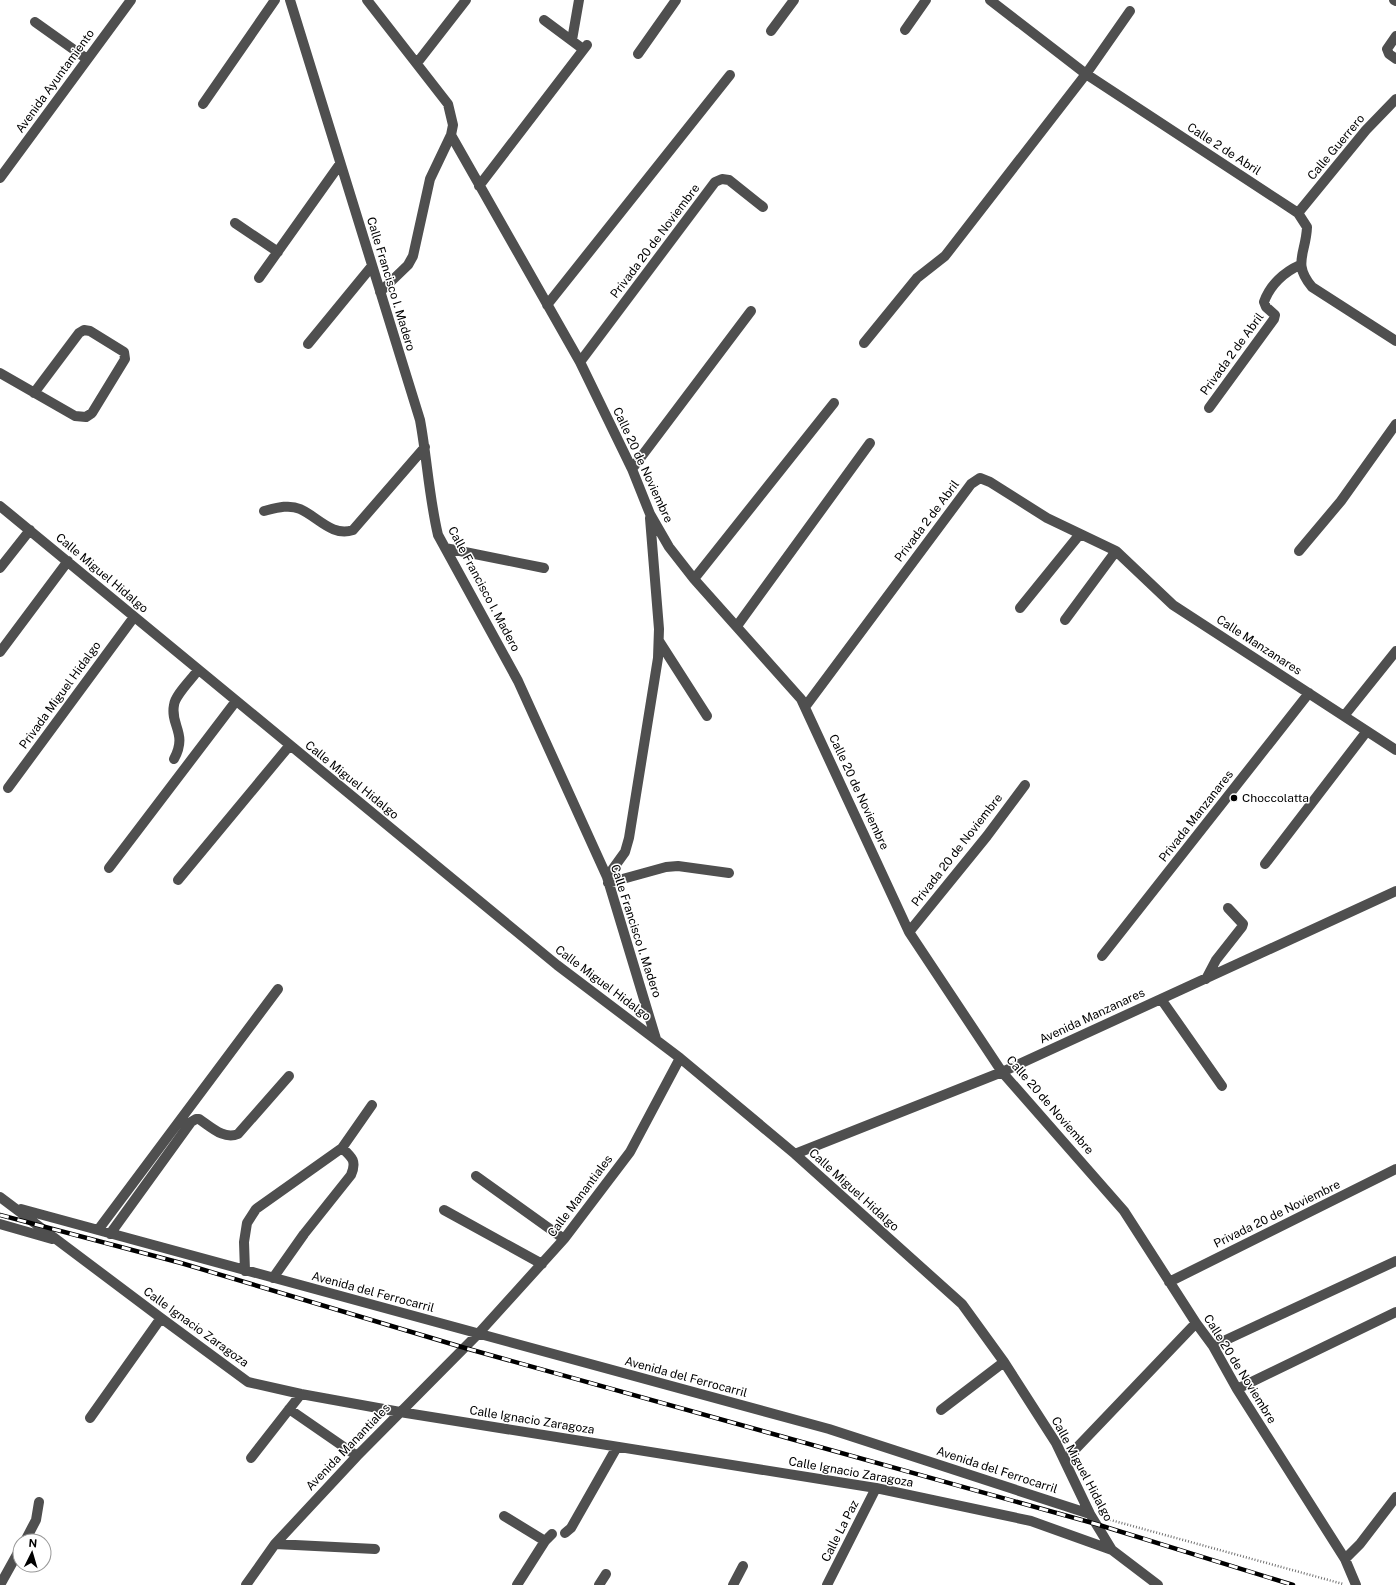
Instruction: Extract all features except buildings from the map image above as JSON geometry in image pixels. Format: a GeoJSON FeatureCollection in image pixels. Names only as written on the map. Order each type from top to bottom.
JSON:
{"type":"FeatureCollection","features":[{"type":"Feature","properties":{"kind":"street","name":"Avenida Ayuntamiento"},"geometry":{"type":"LineString","coordinates":[[0,178],[130,0]]}},
{"type":"Feature","properties":{"kind":"street"},"geometry":{"type":"LineString","coordinates":[[203,104],[275,0]]}},
{"type":"Feature","properties":{"kind":"street","name":"Calle Francisco I. Madero"},"geometry":{"type":"LineString","coordinates":[[290,0],[420,420],[425,447],[433,513],[438,535],[518,681],[608,880],[656,1039]]}},
{"type":"Feature","properties":{"kind":"street","name":"Calle 20 de Noviembre"},"geometry":{"type":"LineString","coordinates":[[367,0],[448,104],[453,125],[451,135],[580,362],[632,469],[650,514],[669,547],[694,579],[798,694],[909,932],[1002,1072],[1124,1211],[1196,1324],[1213,1346],[1237,1389],[1345,1559],[1356,1585]]}},
{"type":"Feature","properties":{"kind":"street"},"geometry":{"type":"LineString","coordinates":[[417,63],[466,0]]}},
{"type":"Feature","properties":{"kind":"street"},"geometry":{"type":"LineString","coordinates":[[572,40],[579,0]]}},
{"type":"Feature","properties":{"kind":"street"},"geometry":{"type":"LineString","coordinates":[[638,54],[676,0]]}},
{"type":"Feature","properties":{"kind":"street"},"geometry":{"type":"LineString","coordinates":[[771,31],[794,0]]}},
{"type":"Feature","properties":{"kind":"street"},"geometry":{"type":"LineString","coordinates":[[905,30],[926,0]]}},
{"type":"Feature","properties":{"kind":"street","name":"Calle 2 de Abril"},"geometry":{"type":"LineString","coordinates":[[990,0],[1086,74],[1298,213]]}},
{"type":"Feature","properties":{"kind":"street"},"geometry":{"type":"LineString","coordinates":[[864,343],[917,278],[945,256],[1086,74],[1130,11]]}},
{"type":"Feature","properties":{"kind":"street"},"geometry":{"type":"LineString","coordinates":[[479,186],[585,47],[572,40],[544,20]]}},
{"type":"Feature","properties":{"kind":"street"},"geometry":{"type":"LineString","coordinates":[[35,22],[87,59]]}},
{"type":"Feature","properties":{"kind":"street"},"geometry":{"type":"LineString","coordinates":[[1396,36],[1387,49],[1389,54],[1396,59]]}},
{"type":"Feature","properties":{"kind":"street"},"geometry":{"type":"LineString","coordinates":[[547,305],[730,75]]}},
{"type":"Feature","properties":{"kind":"street","name":"Calle Guerrero"},"geometry":{"type":"LineString","coordinates":[[1298,213],[1366,130],[1396,99]]}},
{"type":"Feature","properties":{"kind":"street"},"geometry":{"type":"LineString","coordinates":[[380,292],[408,265],[413,256],[430,179],[451,135]]}},
{"type":"Feature","properties":{"kind":"street"},"geometry":{"type":"LineString","coordinates":[[259,278],[340,164]]}},
{"type":"Feature","properties":{"kind":"street","name":"Privada 20 de Noviembre"},"geometry":{"type":"LineString","coordinates":[[580,362],[715,182],[722,179],[730,180],[763,207]]}},
{"type":"Feature","properties":{"kind":"street"},"geometry":{"type":"LineString","coordinates":[[1298,213],[1307,227],[1300,265],[1304,277],[1312,287],[1396,341]]}},
{"type":"Feature","properties":{"kind":"street"},"geometry":{"type":"LineString","coordinates":[[235,223],[278,252]]}},
{"type":"Feature","properties":{"kind":"street","name":"Privada 2 de Abril"},"geometry":{"type":"LineString","coordinates":[[1209,408],[1274,319],[1276,315],[1266,307],[1264,302],[1266,296],[1280,278],[1289,270],[1300,265]]}},
{"type":"Feature","properties":{"kind":"street"},"geometry":{"type":"LineString","coordinates":[[308,344],[372,266]]}},
{"type":"Feature","properties":{"kind":"street"},"geometry":{"type":"LineString","coordinates":[[632,469],[751,311]]}},
{"type":"Feature","properties":{"kind":"street"},"geometry":{"type":"LineString","coordinates":[[0,373],[34,393],[75,416],[86,418],[92,413],[112,382],[126,356],[124,352],[90,331],[84,330],[79,333],[34,393]]}},
{"type":"Feature","properties":{"kind":"street"},"geometry":{"type":"LineString","coordinates":[[694,579],[834,403]]}},
{"type":"Feature","properties":{"kind":"street"},"geometry":{"type":"LineString","coordinates":[[1299,550],[1341,501],[1396,424]]}},
{"type":"Feature","properties":{"kind":"street"},"geometry":{"type":"LineString","coordinates":[[737,626],[870,443]]}},
{"type":"Feature","properties":{"kind":"street"},"geometry":{"type":"LineString","coordinates":[[264,511],[283,506],[300,509],[335,530],[346,532],[353,530],[425,447]]}},
{"type":"Feature","properties":{"kind":"street","name":"Privada 2 de Abril"},"geometry":{"type":"LineString","coordinates":[[805,707],[971,484],[980,478],[990,482],[1047,518],[1116,551]]}},
{"type":"Feature","properties":{"kind":"street","name":"Calle Miguel Hidalgo"},"geometry":{"type":"LineString","coordinates":[[0,506],[557,965],[680,1058],[795,1154],[962,1304],[1004,1362],[1056,1443],[1090,1514],[1112,1550]]}},
{"type":"Feature","properties":{"kind":"street"},"geometry":{"type":"LineString","coordinates":[[608,880],[625,852],[629,838],[659,641],[650,514]]}},
{"type":"Feature","properties":{"kind":"street"},"geometry":{"type":"LineString","coordinates":[[0,568],[30,530]]}},
{"type":"Feature","properties":{"kind":"street"},"geometry":{"type":"LineString","coordinates":[[1020,608],[1080,534]]}},
{"type":"Feature","properties":{"kind":"street"},"geometry":{"type":"LineString","coordinates":[[445,548],[544,568]]}},
{"type":"Feature","properties":{"kind":"street"},"geometry":{"type":"LineString","coordinates":[[1065,620],[1116,551]]}},
{"type":"Feature","properties":{"kind":"street","name":"Calle Manzanares"},"geometry":{"type":"LineString","coordinates":[[1116,551],[1173,605],[1396,750]]}},
{"type":"Feature","properties":{"kind":"street"},"geometry":{"type":"LineString","coordinates":[[0,652],[68,562]]}},
{"type":"Feature","properties":{"kind":"street","name":"Privada Miguel Hidalgo"},"geometry":{"type":"LineString","coordinates":[[8,788],[134,617]]}},
{"type":"Feature","properties":{"kind":"street"},"geometry":{"type":"LineString","coordinates":[[659,641],[708,716]]}},
{"type":"Feature","properties":{"kind":"street"},"geometry":{"type":"LineString","coordinates":[[1344,716],[1396,651]]}},
{"type":"Feature","properties":{"kind":"street"},"geometry":{"type":"LineString","coordinates":[[174,758],[180,742],[174,706],[176,698],[198,670]]}},
{"type":"Feature","properties":{"kind":"street","name":"Privada Manzanares"},"geometry":{"type":"LineString","coordinates":[[1102,956],[1309,693]]}},
{"type":"Feature","properties":{"kind":"street"},"geometry":{"type":"LineString","coordinates":[[108,868],[236,701]]}},
{"type":"Feature","properties":{"kind":"street"},"geometry":{"type":"LineString","coordinates":[[1265,864],[1367,731]]}},
{"type":"Feature","properties":{"kind":"street"},"geometry":{"type":"LineString","coordinates":[[178,880],[290,745]]}},
{"type":"Feature","properties":{"kind":"street","name":"Privada 20 de Noviembre"},"geometry":{"type":"LineString","coordinates":[[909,932],[1025,785]]}},
{"type":"Feature","properties":{"kind":"street"},"geometry":{"type":"LineString","coordinates":[[608,880],[666,867],[678,866],[729,873]]}},
{"type":"Feature","properties":{"kind":"street","name":"Avenida Manzanares"},"geometry":{"type":"LineString","coordinates":[[795,1154],[1002,1072],[1396,891]]}},
{"type":"Feature","properties":{"kind":"street"},"geometry":{"type":"LineString","coordinates":[[1206,979],[1216,960],[1243,924],[1228,908]]}},
{"type":"Feature","properties":{"kind":"street"},"geometry":{"type":"LineString","coordinates":[[98,1230],[278,989]]}},
{"type":"Feature","properties":{"kind":"street"},"geometry":{"type":"LineString","coordinates":[[1162,999],[1222,1086]]}},
{"type":"Feature","properties":{"kind":"street","name":"Calle Manantiales"},"geometry":{"type":"LineString","coordinates":[[478,1334],[564,1239],[630,1152],[680,1058]]}},
{"type":"Feature","properties":{"kind":"street"},"geometry":{"type":"LineString","coordinates":[[110,1234],[191,1122],[196,1119],[200,1119],[224,1135],[231,1137],[238,1134],[289,1076]]}},
{"type":"Feature","properties":{"kind":"street"},"geometry":{"type":"LineString","coordinates":[[245,1271],[244,1242],[247,1223],[256,1209],[342,1148],[372,1105]]}},
{"type":"Feature","properties":{"kind":"street"},"geometry":{"type":"LineString","coordinates":[[273,1278],[304,1234],[351,1174],[355,1166],[354,1159],[342,1148]]}},
{"type":"Feature","properties":{"kind":"street","name":"Privada 20 de Noviembre"},"geometry":{"type":"LineString","coordinates":[[1169,1282],[1396,1169]]}},
{"type":"Feature","properties":{"kind":"street"},"geometry":{"type":"LineString","coordinates":[[476,1176],[564,1239]]}},
{"type":"Feature","properties":{"kind":"street","name":"Calle Ignacio Zaragoza"},"geometry":{"type":"LineString","coordinates":[[0,1197],[248,1382],[300,1394],[400,1412],[876,1488],[1031,1521],[1112,1550]]}},
{"type":"Feature","properties":{"kind":"street","name":"Avenida del Ferrocarril"},"geometry":{"type":"LineString","coordinates":[[15,1208],[829,1428],[1090,1514]]}},
{"type":"Feature","properties":{"kind":"street"},"geometry":{"type":"LineString","coordinates":[[444,1210],[542,1264]]}},
{"type":"Feature","properties":{"kind":"street"},"geometry":{"type":"LineString","coordinates":[[0,1224],[58,1240]]}},
{"type":"Feature","properties":{"kind":"street"},"geometry":{"type":"LineString","coordinates":[[1213,1346],[1396,1261]]}},
{"type":"Feature","properties":{"kind":"street"},"geometry":{"type":"LineString","coordinates":[[1237,1389],[1396,1312]]}},
{"type":"Feature","properties":{"kind":"street"},"geometry":{"type":"LineString","coordinates":[[90,1418],[161,1318]]}},
{"type":"Feature","properties":{"kind":"street"},"geometry":{"type":"LineString","coordinates":[[1065,1460],[1196,1324]]}},
{"type":"Feature","properties":{"kind":"street","name":"Avenida Manantiales"},"geometry":{"type":"LineString","coordinates":[[246,1585],[275,1544],[356,1456],[478,1334]]}},
{"type":"Feature","properties":{"kind":"street"},"geometry":{"type":"LineString","coordinates":[[941,1410],[1004,1362]]}},
{"type":"Feature","properties":{"kind":"street"},"geometry":{"type":"LineString","coordinates":[[251,1458],[300,1394]]}},
{"type":"Feature","properties":{"kind":"street"},"geometry":{"type":"LineString","coordinates":[[289,1409],[356,1456]]}},
{"type":"Feature","properties":{"kind":"street"},"geometry":{"type":"LineString","coordinates":[[565,1534],[571,1528],[617,1447]]}},
{"type":"Feature","properties":{"kind":"street","name":"Calle La Paz"},"geometry":{"type":"LineString","coordinates":[[827,1585],[876,1488]]}},
{"type":"Feature","properties":{"kind":"street"},"geometry":{"type":"LineString","coordinates":[[1345,1559],[1360,1544],[1396,1497]]}},
{"type":"Feature","properties":{"kind":"street"},"geometry":{"type":"LineString","coordinates":[[29,1533],[36,1520],[40,1502]]}},
{"type":"Feature","properties":{"kind":"street"},"geometry":{"type":"LineString","coordinates":[[504,1516],[549,1537],[517,1585]]}},
{"type":"Feature","properties":{"kind":"street"},"geometry":{"type":"LineString","coordinates":[[275,1544],[375,1549]]}},
{"type":"Feature","properties":{"kind":"street"},"geometry":{"type":"LineString","coordinates":[[1112,1550],[1158,1585]]}},
{"type":"Feature","properties":{"kind":"street"},"geometry":{"type":"LineString","coordinates":[[0,1584],[12,1563]]}},
{"type":"Feature","properties":{"kind":"street"},"geometry":{"type":"LineString","coordinates":[[733,1585],[743,1566]]}},
{"type":"Feature","properties":{"kind":"street"},"geometry":{"type":"LineString","coordinates":[[599,1585],[606,1574]]}},
{"type":"Feature","properties":{"kind":"path"},"geometry":{"type":"LineString","coordinates":[[1090,1514],[1346,1585]]}},
{"type":"Feature","properties":{"kind":"railway"},"geometry":{"type":"LineString","coordinates":[[0,1215],[181,1263],[465,1348],[1096,1524],[1293,1585]]}},
{"type":"Feature","properties":{"kind":"place","name":"Choccolatta"},"geometry":{"type":"Point","coordinates":[1234,798]}}]}
